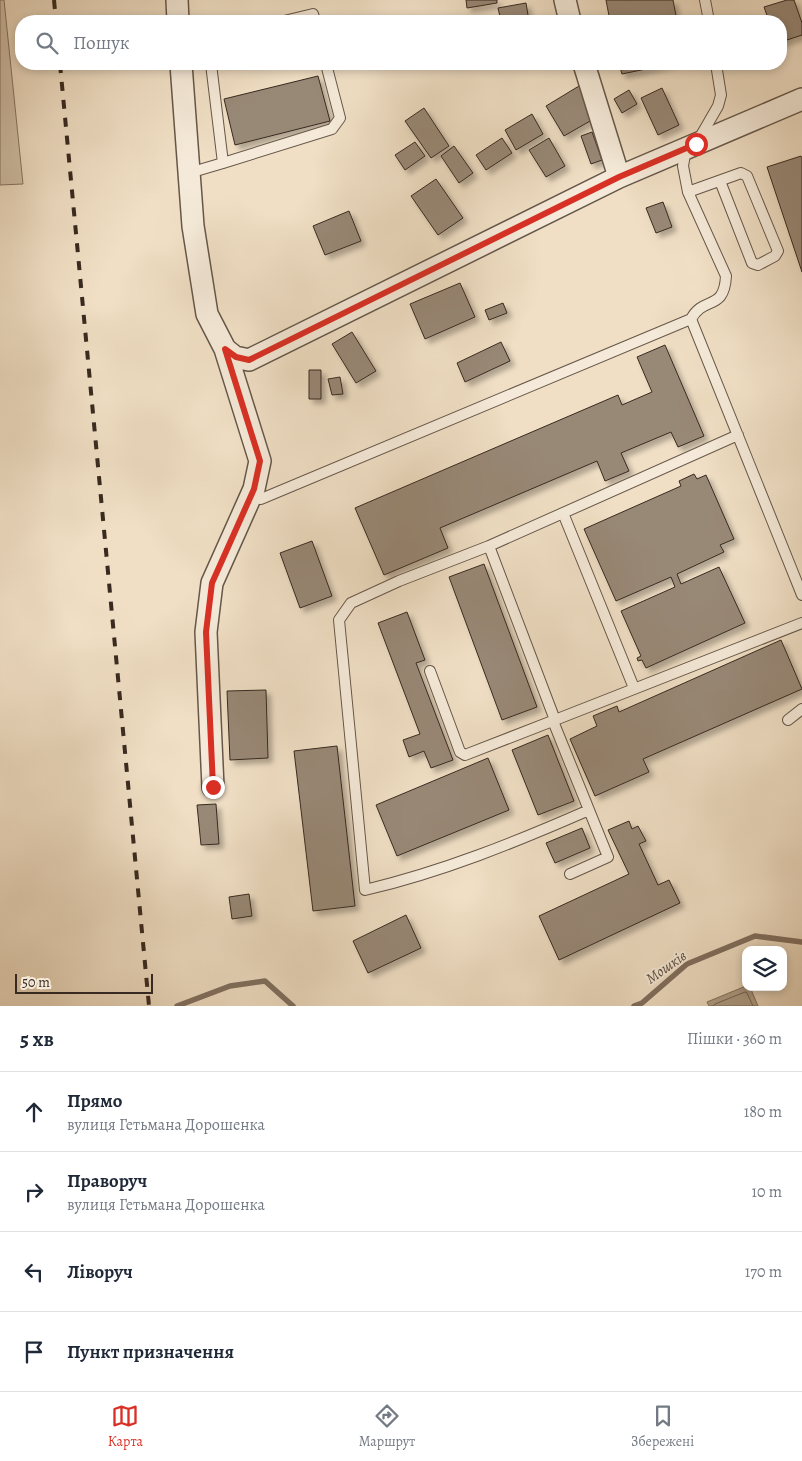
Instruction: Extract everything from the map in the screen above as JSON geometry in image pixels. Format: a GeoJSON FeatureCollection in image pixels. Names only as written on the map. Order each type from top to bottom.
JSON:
{"type":"FeatureCollection","features":[{"type":"Feature","properties":{"kind":"street"},"geometry":{"type":"LineString","coordinates":[[177,0],[178,15]]}},
{"type":"Feature","properties":{"kind":"street"},"geometry":{"type":"LineString","coordinates":[[565,0],[569,15]]}},
{"type":"Feature","properties":{"kind":"street"},"geometry":{"type":"LineString","coordinates":[[181,70],[193,226],[207,314],[225,349],[260,461],[254,489],[212,583],[206,632],[213,787]]}},
{"type":"Feature","properties":{"kind":"street"},"geometry":{"type":"LineString","coordinates":[[586,70],[619,177]]}},
{"type":"Feature","properties":{"kind":"street"},"geometry":{"type":"LineString","coordinates":[[225,349],[236,357],[249,360],[619,177],[802,99]]}},
{"type":"Feature","properties":{"kind":"lane"},"geometry":{"type":"LineString","coordinates":[[705,0],[708,15]]}},
{"type":"Feature","properties":{"kind":"lane"},"geometry":{"type":"LineString","coordinates":[[212,70],[224,163]]}},
{"type":"Feature","properties":{"kind":"lane"},"geometry":{"type":"LineString","coordinates":[[189,173],[332,129],[340,118],[328,70]]}},
{"type":"Feature","properties":{"kind":"lane"},"geometry":{"type":"LineString","coordinates":[[717,70],[721,95],[718,106],[691,147],[683,166],[688,192],[726,276],[725,288],[719,300],[696,309],[692,319],[802,595]]}},
{"type":"Feature","properties":{"kind":"lane"},"geometry":{"type":"LineString","coordinates":[[688,192],[740,173],[747,176],[778,251],[775,256],[758,265],[752,263],[720,181]]}},
{"type":"Feature","properties":{"kind":"lane"},"geometry":{"type":"LineString","coordinates":[[250,498],[261,499],[692,319]]}},
{"type":"Feature","properties":{"kind":"lane"},"geometry":{"type":"LineString","coordinates":[[589,810],[516,842],[408,880],[365,890],[339,620],[351,603],[399,580],[489,546],[738,435]]}},
{"type":"Feature","properties":{"kind":"lane"},"geometry":{"type":"LineString","coordinates":[[563,513],[634,688]]}},
{"type":"Feature","properties":{"kind":"lane"},"geometry":{"type":"LineString","coordinates":[[489,546],[608,857],[570,874]]}},
{"type":"Feature","properties":{"kind":"lane"},"geometry":{"type":"LineString","coordinates":[[430,671],[460,752],[465,755],[802,623]]}},
{"type":"Feature","properties":{"kind":"lane"},"geometry":{"type":"LineString","coordinates":[[788,720],[802,709]]}},
{"type":"Feature","properties":{"kind":"shaded area"},"geometry":{"type":"Polygon","coordinates":[[[0,0],[4,0],[23,184],[0,185],[0,0]]]}},
{"type":"Feature","properties":{"kind":"water"},"geometry":{"type":"Polygon","coordinates":[[[742,988],[742,991],[752,991],[758,1006],[709,1006],[707,1002],[742,988]]]}},
{"type":"Feature","properties":{"kind":"building"},"geometry":{"type":"Polygon","coordinates":[[[466,0],[497,0],[497,3],[467,8],[466,0]]]}},
{"type":"Feature","properties":{"kind":"building"},"geometry":{"type":"Polygon","coordinates":[[[606,0],[673,0],[676,15],[609,15],[606,0]]]}},
{"type":"Feature","properties":{"kind":"building"},"geometry":{"type":"Polygon","coordinates":[[[787,0],[794,0],[802,23],[802,35],[787,40],[787,15],[767,15],[764,7],[787,0]]]}},
{"type":"Feature","properties":{"kind":"building"},"geometry":{"type":"Polygon","coordinates":[[[526,3],[528,15],[500,15],[498,8],[526,3]]]}},
{"type":"Feature","properties":{"kind":"building"},"geometry":{"type":"Polygon","coordinates":[[[621,70],[641,70],[622,74],[621,70]]]}},
{"type":"Feature","properties":{"kind":"building"},"geometry":{"type":"Polygon","coordinates":[[[318,76],[330,121],[235,145],[224,99],[318,76]]]}},
{"type":"Feature","properties":{"kind":"building"},"geometry":{"type":"Polygon","coordinates":[[[579,86],[597,117],[564,136],[546,106],[579,86]]]}},
{"type":"Feature","properties":{"kind":"building"},"geometry":{"type":"Polygon","coordinates":[[[662,88],[679,125],[658,135],[641,98],[662,88]]]}},
{"type":"Feature","properties":{"kind":"building"},"geometry":{"type":"Polygon","coordinates":[[[629,90],[637,104],[622,113],[614,99],[629,90]]]}},
{"type":"Feature","properties":{"kind":"building"},"geometry":{"type":"Polygon","coordinates":[[[424,108],[449,146],[431,158],[405,121],[424,108]]]}},
{"type":"Feature","properties":{"kind":"building"},"geometry":{"type":"Polygon","coordinates":[[[532,114],[543,134],[516,150],[505,130],[532,114]]]}},
{"type":"Feature","properties":{"kind":"building"},"geometry":{"type":"Polygon","coordinates":[[[592,132],[602,160],[591,164],[581,136],[592,132]]]}},
{"type":"Feature","properties":{"kind":"building"},"geometry":{"type":"Polygon","coordinates":[[[502,138],[512,153],[486,170],[476,155],[502,138]]]}},
{"type":"Feature","properties":{"kind":"building"},"geometry":{"type":"Polygon","coordinates":[[[549,138],[565,166],[546,177],[529,150],[549,138]]]}},
{"type":"Feature","properties":{"kind":"building"},"geometry":{"type":"Polygon","coordinates":[[[415,142],[425,156],[405,170],[395,155],[415,142]]]}},
{"type":"Feature","properties":{"kind":"building"},"geometry":{"type":"Polygon","coordinates":[[[454,146],[473,173],[459,183],[441,156],[454,146]]]}},
{"type":"Feature","properties":{"kind":"building"},"geometry":{"type":"Polygon","coordinates":[[[801,156],[802,158],[802,272],[767,167],[801,156]]]}},
{"type":"Feature","properties":{"kind":"building"},"geometry":{"type":"Polygon","coordinates":[[[436,179],[463,218],[438,235],[411,196],[436,179]]]}},
{"type":"Feature","properties":{"kind":"building"},"geometry":{"type":"Polygon","coordinates":[[[663,202],[672,227],[656,233],[646,208],[663,202]]]}},
{"type":"Feature","properties":{"kind":"building"},"geometry":{"type":"Polygon","coordinates":[[[349,211],[361,241],[325,255],[313,226],[349,211]]]}},
{"type":"Feature","properties":{"kind":"building"},"geometry":{"type":"Polygon","coordinates":[[[460,283],[475,317],[425,339],[410,304],[460,283]]]}},
{"type":"Feature","properties":{"kind":"building"},"geometry":{"type":"Polygon","coordinates":[[[503,303],[507,313],[489,320],[485,310],[503,303]]]}},
{"type":"Feature","properties":{"kind":"building"},"geometry":{"type":"Polygon","coordinates":[[[352,332],[376,371],[356,383],[332,344],[352,332]]]}},
{"type":"Feature","properties":{"kind":"building"},"geometry":{"type":"Polygon","coordinates":[[[501,342],[510,361],[465,382],[457,363],[501,342]]]}},
{"type":"Feature","properties":{"kind":"building"},"geometry":{"type":"Polygon","coordinates":[[[665,345],[704,436],[678,447],[671,432],[621,453],[629,471],[605,481],[597,461],[440,528],[448,548],[384,575],[355,508],[618,395],[622,405],[652,392],[637,357],[665,345]]]}},
{"type":"Feature","properties":{"kind":"building"},"geometry":{"type":"Polygon","coordinates":[[[309,370],[321,370],[321,399],[309,399],[309,370]]]}},
{"type":"Feature","properties":{"kind":"building"},"geometry":{"type":"Polygon","coordinates":[[[340,377],[343,394],[332,395],[328,379],[340,377]]]}},
{"type":"Feature","properties":{"kind":"building"},"geometry":{"type":"Polygon","coordinates":[[[694,474],[697,479],[706,475],[734,539],[720,545],[724,552],[677,574],[681,584],[719,567],[745,623],[646,668],[642,660],[638,661],[637,658],[641,656],[621,611],[675,587],[671,577],[616,601],[584,529],[681,486],[679,481],[694,474]]]}},
{"type":"Feature","properties":{"kind":"building"},"geometry":{"type":"Polygon","coordinates":[[[312,541],[332,596],[300,608],[280,553],[312,541]]]}},
{"type":"Feature","properties":{"kind":"building"},"geometry":{"type":"Polygon","coordinates":[[[484,564],[537,707],[502,720],[449,577],[484,564]]]}},
{"type":"Feature","properties":{"kind":"building"},"geometry":{"type":"Polygon","coordinates":[[[407,612],[425,660],[416,663],[453,760],[431,768],[424,751],[409,757],[403,740],[420,734],[378,623],[407,612]]]}},
{"type":"Feature","properties":{"kind":"building"},"geometry":{"type":"Polygon","coordinates":[[[781,640],[802,689],[643,759],[649,772],[595,796],[570,739],[597,726],[593,716],[617,706],[619,712],[781,640]]]}},
{"type":"Feature","properties":{"kind":"building"},"geometry":{"type":"Polygon","coordinates":[[[266,690],[268,758],[230,760],[227,691],[266,690]]]}},
{"type":"Feature","properties":{"kind":"building"},"geometry":{"type":"Polygon","coordinates":[[[548,735],[574,801],[538,815],[512,750],[548,735]]]}},
{"type":"Feature","properties":{"kind":"building"},"geometry":{"type":"Polygon","coordinates":[[[337,746],[355,906],[313,911],[294,751],[337,746]]]}},
{"type":"Feature","properties":{"kind":"building"},"geometry":{"type":"Polygon","coordinates":[[[488,758],[509,810],[397,856],[376,805],[488,758]]]}},
{"type":"Feature","properties":{"kind":"building"},"geometry":{"type":"Polygon","coordinates":[[[216,804],[219,844],[201,845],[197,805],[216,804]]]}},
{"type":"Feature","properties":{"kind":"building"},"geometry":{"type":"Polygon","coordinates":[[[629,821],[632,829],[638,826],[646,841],[639,844],[658,885],[669,880],[680,903],[559,960],[539,916],[629,874],[608,830],[629,821]]]}},
{"type":"Feature","properties":{"kind":"building"},"geometry":{"type":"Polygon","coordinates":[[[582,828],[590,848],[555,863],[546,843],[582,828]]]}},
{"type":"Feature","properties":{"kind":"building"},"geometry":{"type":"Polygon","coordinates":[[[249,894],[252,916],[232,919],[229,897],[249,894]]]}},
{"type":"Feature","properties":{"kind":"building"},"geometry":{"type":"Polygon","coordinates":[[[406,915],[421,948],[368,973],[353,941],[406,915]]]}},
{"type":"Feature","properties":{"kind":"waterway","name":"Мошків"},"geometry":{"type":"LineString","coordinates":[[634,1006],[642,1003],[687,964],[755,936],[802,942]]}},
{"type":"Feature","properties":{"kind":"waterway","name":"Мошків"},"geometry":{"type":"LineString","coordinates":[[177,1006],[230,986],[265,981],[293,1006]]}},
{"type":"Feature","properties":{"kind":"railway"},"geometry":{"type":"LineString","coordinates":[[54,0],[55,15]]}},
{"type":"Feature","properties":{"kind":"railway"},"geometry":{"type":"LineString","coordinates":[[61,70],[149,1006]]}},
{"type":"Feature","properties":{"kind":"route"},"geometry":{"type":"LineString","coordinates":[[213,787],[206,632],[212,583],[254,489],[260,461],[225,349],[240,359],[249,360],[619,177],[696,144]]}}]}
